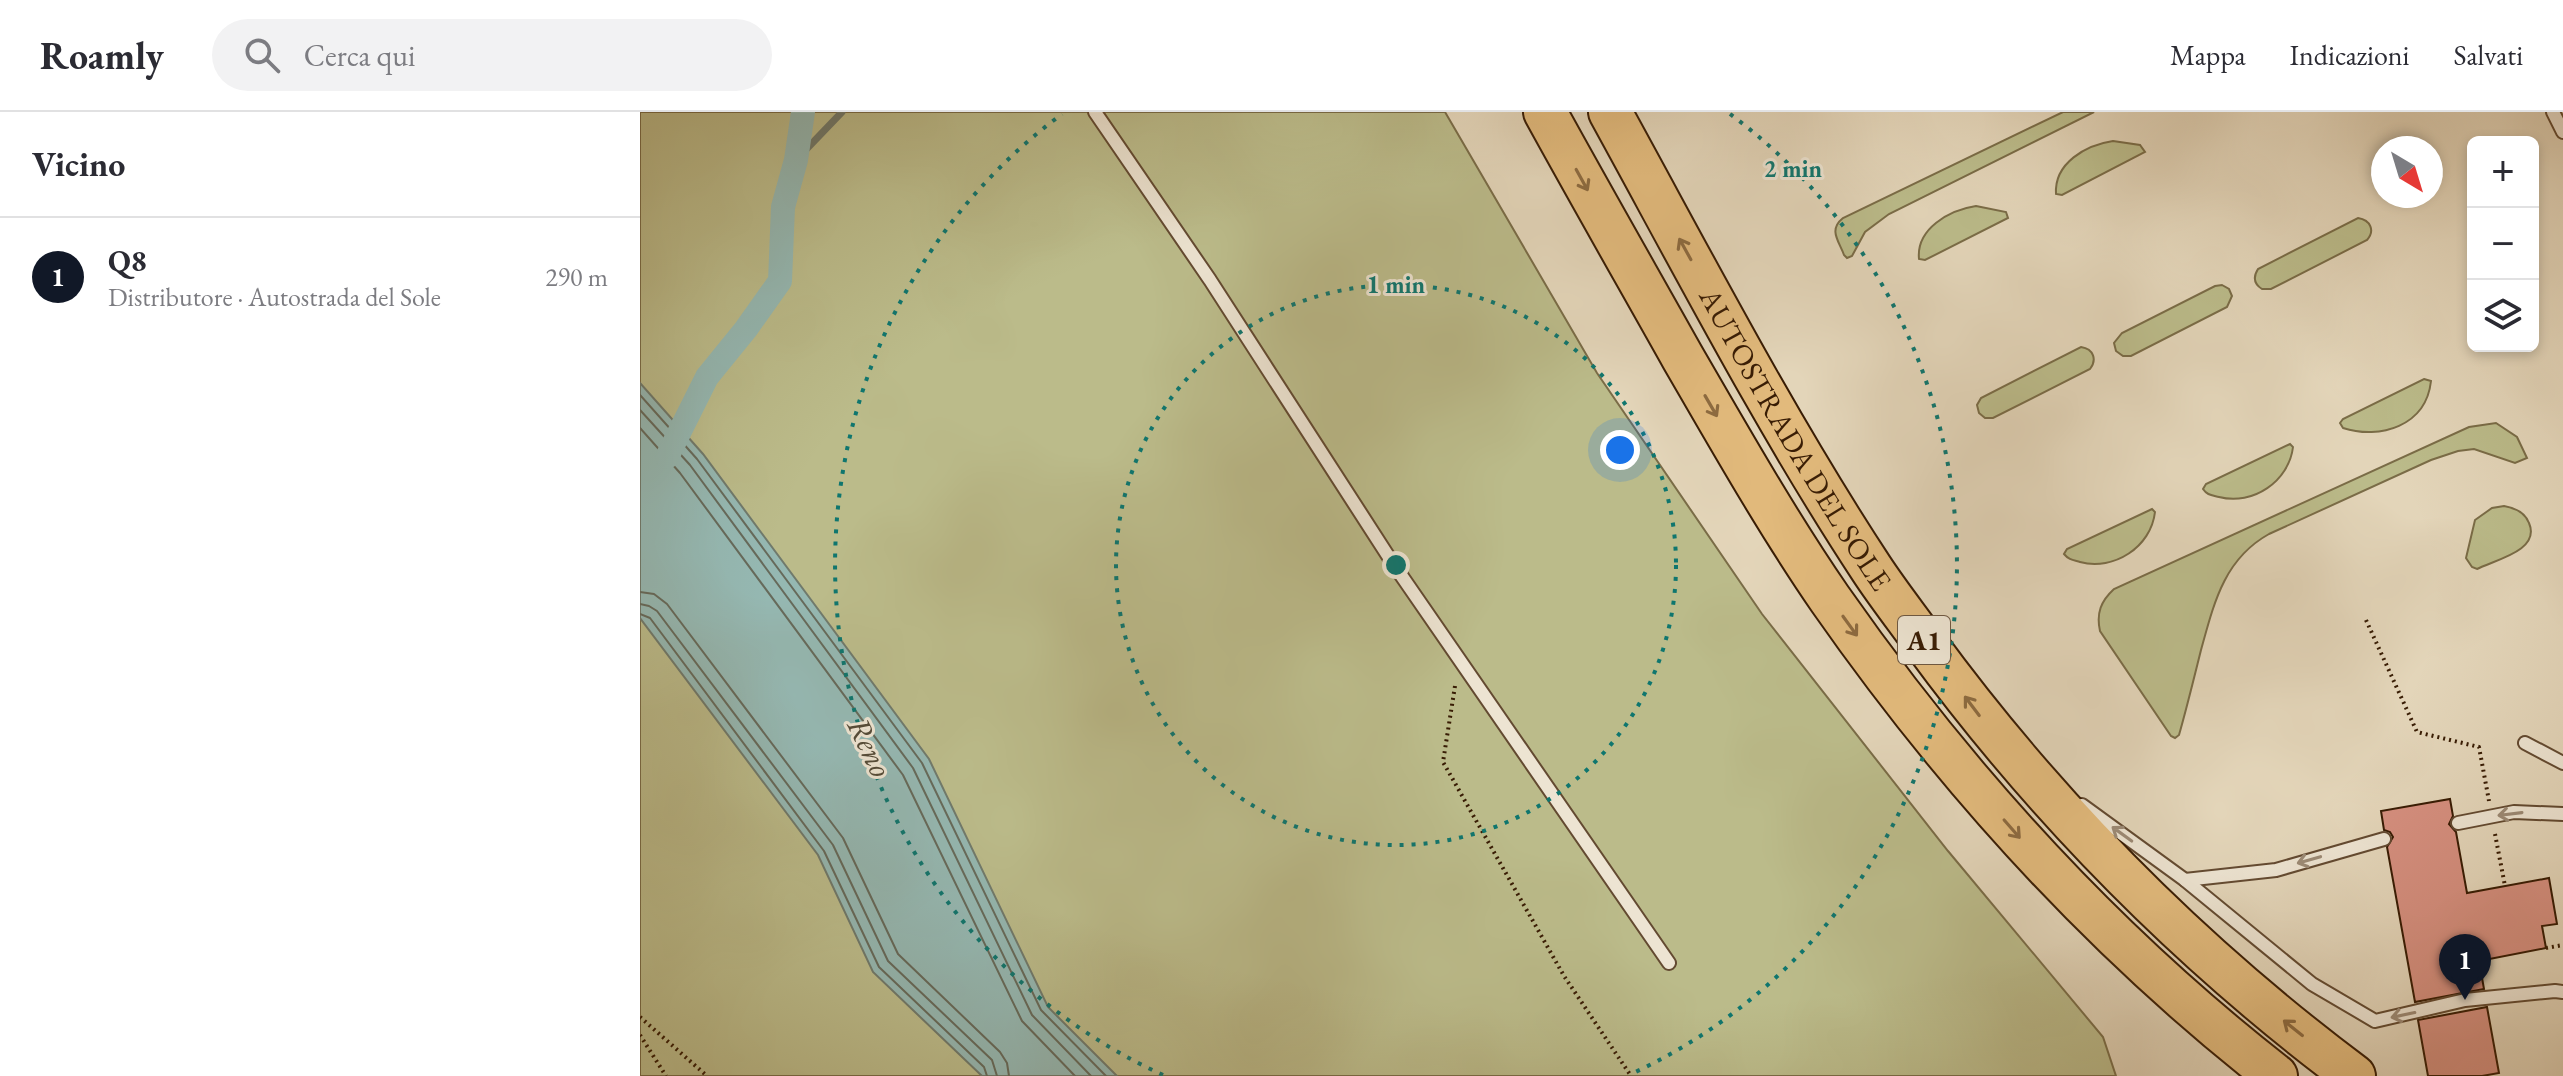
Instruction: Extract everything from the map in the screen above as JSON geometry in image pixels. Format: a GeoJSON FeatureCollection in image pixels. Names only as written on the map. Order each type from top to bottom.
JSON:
{"type":"FeatureCollection","features":[{"type":"Feature","properties":{"kind":"highway","name":"AUTOSTRADA DEL SOLE"},"geometry":{"type":"LineString","coordinates":[[1545,112],[1733,445],[1829,597],[1925,729],[2029,850],[2096,919],[2207,1023],[2276,1076]]}},
{"type":"Feature","properties":{"kind":"highway","name":"AUTOSTRADA DEL SOLE"},"geometry":{"type":"LineString","coordinates":[[1610,112],[1788,436],[1872,570],[1973,708],[2109,862],[2222,970],[2354,1076]]}},
{"type":"Feature","properties":{"kind":"lane"},"geometry":{"type":"LineString","coordinates":[[1095,112],[1210,280],[1383,550],[1669,963]]}},
{"type":"Feature","properties":{"kind":"lane"},"geometry":{"type":"LineString","coordinates":[[2553,112],[2563,132]]}},
{"type":"Feature","properties":{"kind":"lane"},"geometry":{"type":"LineString","coordinates":[[2525,743],[2563,763]]}},
{"type":"Feature","properties":{"kind":"lane"},"geometry":{"type":"LineString","coordinates":[[2011,754],[2063,792]]}},
{"type":"Feature","properties":{"kind":"lane"},"geometry":{"type":"LineString","coordinates":[[2076,801],[2185,880],[2312,984],[2375,1021],[2465,1000],[2563,992]]}},
{"type":"Feature","properties":{"kind":"lane"},"geometry":{"type":"LineString","coordinates":[[2458,823],[2514,812],[2563,814]]}},
{"type":"Feature","properties":{"kind":"lane"},"geometry":{"type":"LineString","coordinates":[[2185,880],[2276,870],[2384,839]]}},
{"type":"Feature","properties":{"kind":"lane"},"geometry":{"type":"LineString","coordinates":[[2207,1023],[2265,1076]]}},
{"type":"Feature","properties":{"kind":"path"},"geometry":{"type":"LineString","coordinates":[[2366,620],[2417,732],[2479,747],[2505,886]]}},
{"type":"Feature","properties":{"kind":"path"},"geometry":{"type":"LineString","coordinates":[[1459,660],[1443,762],[1564,976],[1631,1076]]}},
{"type":"Feature","properties":{"kind":"path"},"geometry":{"type":"LineString","coordinates":[[2546,948],[2563,945]]}},
{"type":"Feature","properties":{"kind":"path"},"geometry":{"type":"LineString","coordinates":[[640,1017],[707,1076]]}},
{"type":"Feature","properties":{"kind":"path"},"geometry":{"type":"LineString","coordinates":[[640,1035],[666,1076]]}},
{"type":"Feature","properties":{"kind":"green space"},"geometry":{"type":"Polygon","coordinates":[[[640,112],[1445,112],[1597,373],[1762,614],[1948,851],[2103,1037],[2116,1076],[640,1076],[640,112]]]}},
{"type":"Feature","properties":{"kind":"green space"},"geometry":{"type":"Polygon","coordinates":[[[2063,112],[2094,112],[1889,214],[1865,232],[1852,256],[1847,258],[1844,255],[1835,231],[1843,218],[2063,112]]]}},
{"type":"Feature","properties":{"kind":"green space"},"geometry":{"type":"Polygon","coordinates":[[[2113,141],[2140,145],[2145,152],[2062,195],[2056,194],[2060,173],[2074,157],[2092,147],[2113,141]]]}},
{"type":"Feature","properties":{"kind":"green space"},"geometry":{"type":"Polygon","coordinates":[[[1976,206],[2006,212],[2008,218],[1925,260],[1919,259],[1923,239],[1936,223],[1955,212],[1976,206]]]}},
{"type":"Feature","properties":{"kind":"green space"},"geometry":{"type":"Polygon","coordinates":[[[2358,218],[2370,226],[2371,233],[2367,240],[2271,289],[2262,289],[2257,285],[2255,278],[2258,269],[2358,218]]]}},
{"type":"Feature","properties":{"kind":"green space"},"geometry":{"type":"Polygon","coordinates":[[[2222,285],[2229,289],[2232,296],[2227,307],[2131,356],[2123,356],[2116,351],[2114,343],[2122,333],[2222,285]]]}},
{"type":"Feature","properties":{"kind":"green space"},"geometry":{"type":"Polygon","coordinates":[[[2081,347],[2093,355],[2090,369],[1993,418],[1985,418],[1979,413],[1977,405],[1981,398],[2081,347]]]}},
{"type":"Feature","properties":{"kind":"green space"},"geometry":{"type":"Polygon","coordinates":[[[2424,379],[2431,381],[2427,396],[2411,419],[2399,426],[2372,432],[2343,428],[2340,423],[2343,419],[2424,379]]]}},
{"type":"Feature","properties":{"kind":"green space"},"geometry":{"type":"Polygon","coordinates":[[[2496,423],[2517,437],[2527,458],[2515,463],[2474,449],[2431,460],[2269,534],[2241,556],[2216,599],[2179,735],[2175,738],[2171,736],[2100,631],[2101,608],[2114,589],[2469,427],[2496,423]]]}},
{"type":"Feature","properties":{"kind":"green space"},"geometry":{"type":"Polygon","coordinates":[[[2290,444],[2293,447],[2285,470],[2277,480],[2256,494],[2232,499],[2210,494],[2203,489],[2206,484],[2290,444]]]}},
{"type":"Feature","properties":{"kind":"green space"},"geometry":{"type":"Polygon","coordinates":[[[2504,506],[2525,516],[2531,533],[2528,541],[2504,558],[2477,569],[2472,567],[2466,558],[2475,520],[2492,508],[2504,506]]]}},
{"type":"Feature","properties":{"kind":"green space"},"geometry":{"type":"Polygon","coordinates":[[[2152,509],[2155,512],[2152,525],[2129,554],[2106,563],[2093,564],[2073,560],[2064,554],[2067,549],[2152,509]]]}},
{"type":"Feature","properties":{"kind":"water","name":"Reno"},"geometry":{"type":"Polygon","coordinates":[[[640,383],[703,454],[929,759],[1048,1007],[1117,1076],[982,1076],[873,972],[818,855],[640,618],[640,383]]]}},
{"type":"Feature","properties":{"kind":"building"},"geometry":{"type":"Polygon","coordinates":[[[2450,799],[2453,816],[2449,824],[2456,832],[2467,893],[2549,878],[2557,924],[2542,926],[2546,948],[2479,961],[2484,989],[2415,1002],[2387,847],[2393,837],[2384,830],[2381,811],[2450,799]]]}},
{"type":"Feature","properties":{"kind":"building"},"geometry":{"type":"Polygon","coordinates":[[[2487,1007],[2499,1073],[2428,1076],[2418,1020],[2487,1007]]]}},
{"type":"Feature","properties":{"kind":"waterway"},"geometry":{"type":"LineString","coordinates":[[667,457],[707,377],[780,281],[783,207],[796,160],[803,112]]}},
{"type":"Feature","properties":{"kind":"waterway"},"geometry":{"type":"LineString","coordinates":[[796,160],[842,112]]}},
{"type":"Feature","properties":{"kind":"place","name":"Q8"},"geometry":{"type":"Point","coordinates":[2465,1000]}}]}
